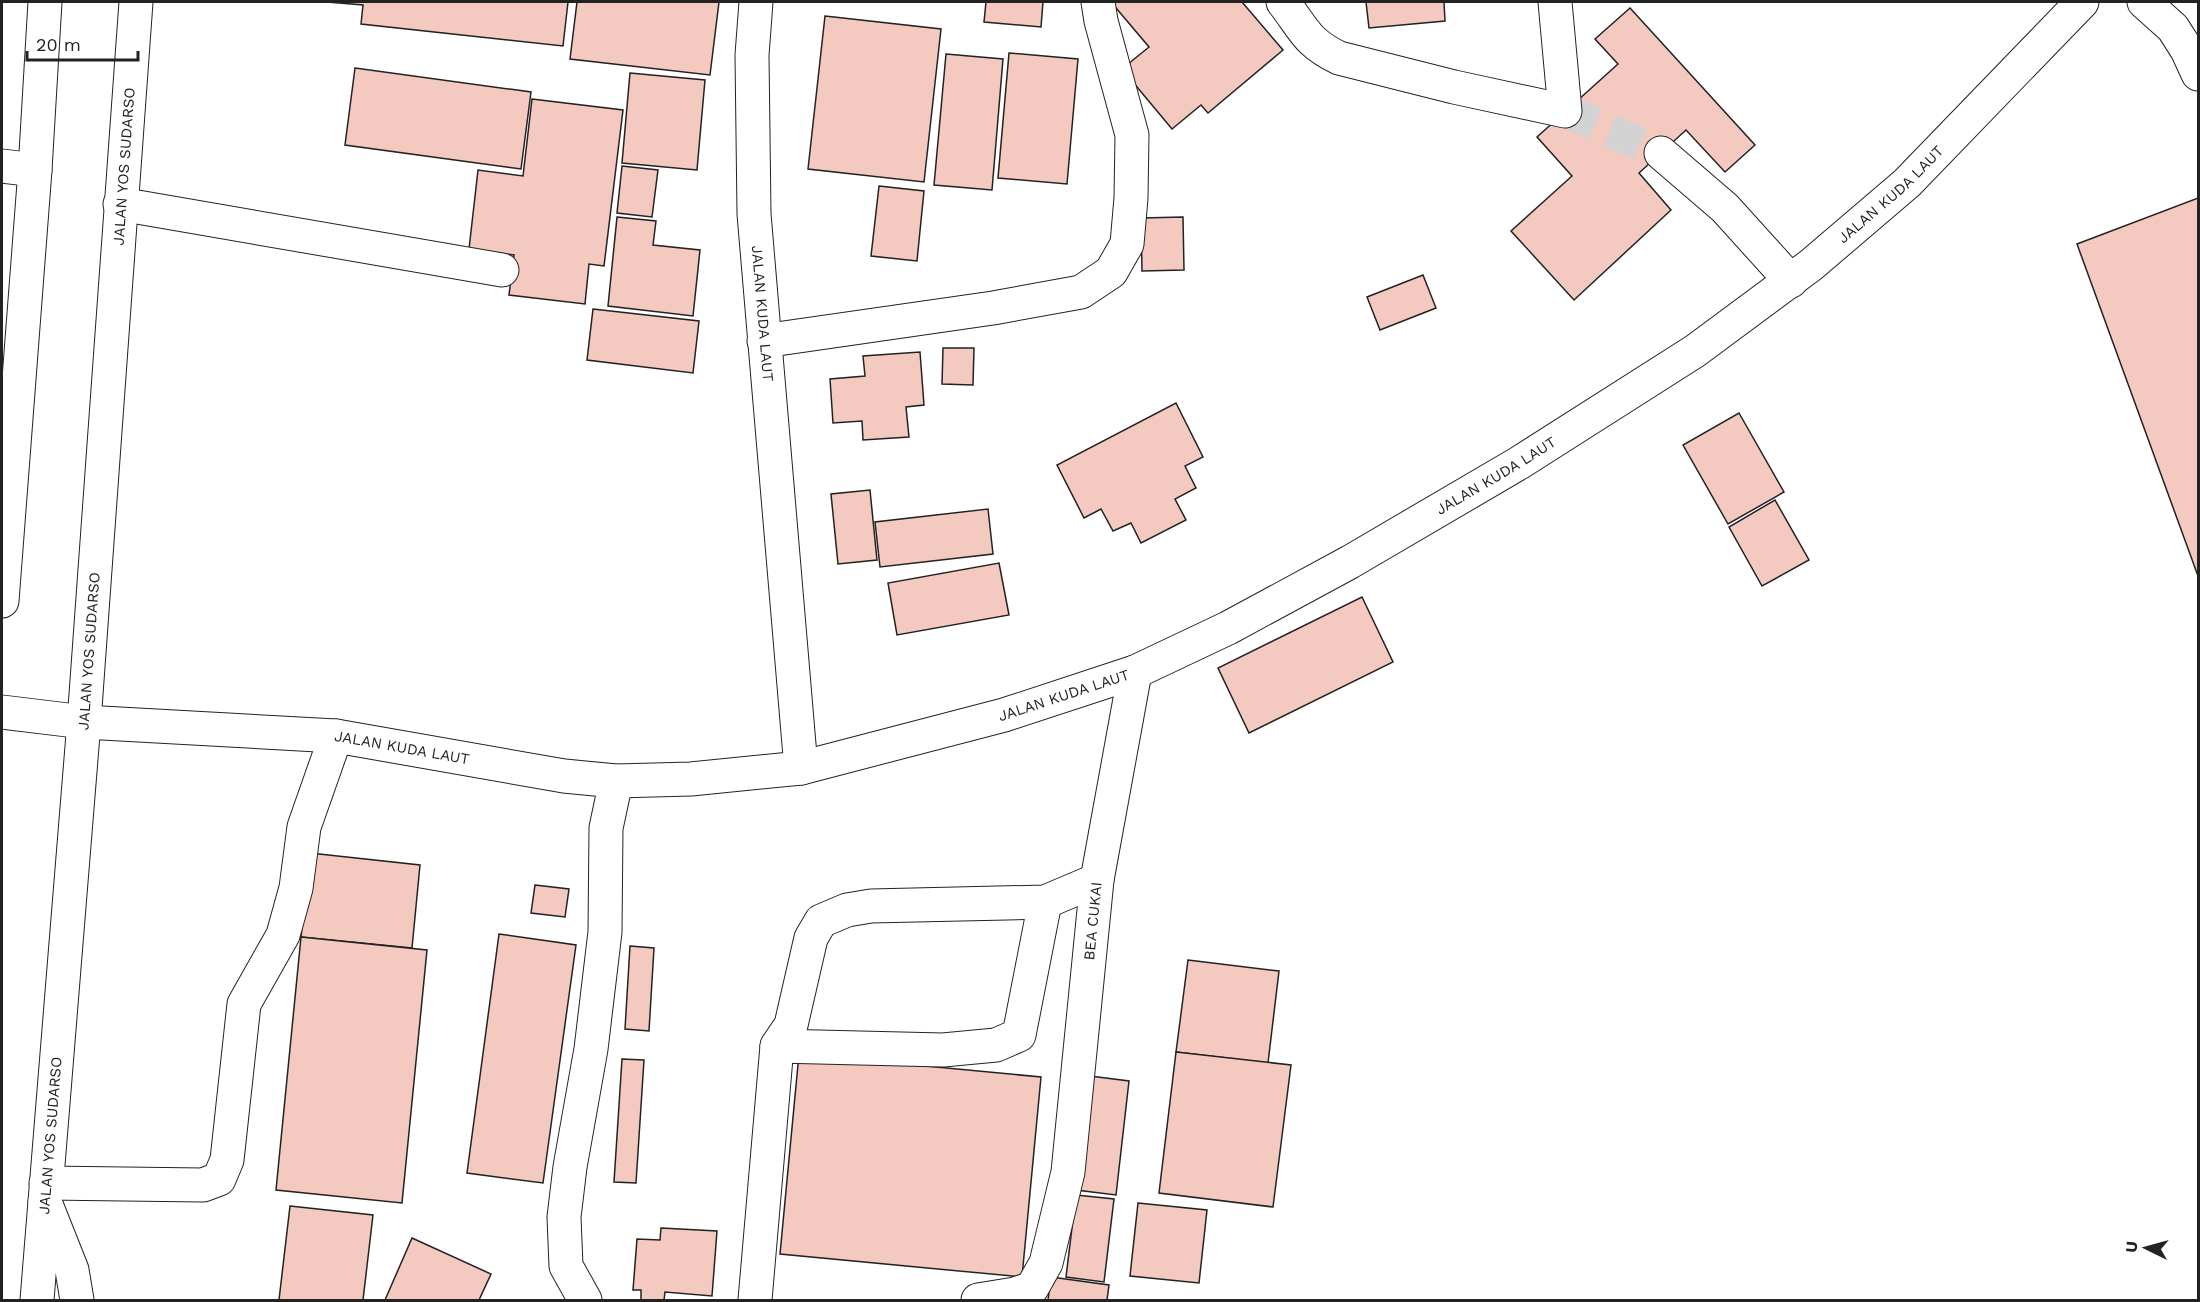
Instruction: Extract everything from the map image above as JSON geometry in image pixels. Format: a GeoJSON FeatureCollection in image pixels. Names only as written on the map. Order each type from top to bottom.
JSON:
{"type":"FeatureCollection","features":[{"type":"Feature","properties":{"kind":"main road"},"geometry":{"type":"LineString","coordinates":[[2,601],[35,170],[45,2]]}},
{"type":"Feature","properties":{"kind":"main road","name":"JALAN YOS SUDARSO"},"geometry":{"type":"LineString","coordinates":[[37,1300],[84,722],[136,2]]}},
{"type":"Feature","properties":{"kind":"main road","name":"JALAN KUDA LAUT"},"geometry":{"type":"LineString","coordinates":[[756,2],[752,55],[754,214],[801,768]]}},
{"type":"Feature","properties":{"kind":"main road"},"geometry":{"type":"LineString","coordinates":[[764,341],[993,308],[1082,292],[1111,272],[1127,244],[1131,198],[1132,135],[1098,2]]}},
{"type":"Feature","properties":{"kind":"main road"},"geometry":{"type":"LineString","coordinates":[[1283,2],[1308,38],[1322,50],[1339,58],[1454,87],[1565,111],[1555,2]]}},
{"type":"Feature","properties":{"kind":"main road","name":"JALAN KUDA LAUT"},"geometry":{"type":"LineString","coordinates":[[2,712],[84,722],[336,736],[564,776],[616,781],[691,779],[801,768],[1004,715],[1135,672],[1259,611],[1350,562],[1519,464],[1695,351],[1791,281],[1907,183],[2082,2]]}},
{"type":"Feature","properties":{"kind":"main road"},"geometry":{"type":"LineString","coordinates":[[2144,2],[2173,28],[2199,74]]}},
{"type":"Feature","properties":{"kind":"main road"},"geometry":{"type":"LineString","coordinates":[[1662,153],[1725,208],[1791,281]]}},
{"type":"Feature","properties":{"kind":"main road"},"geometry":{"type":"LineString","coordinates":[[2,166],[35,170]]}},
{"type":"Feature","properties":{"kind":"main road"},"geometry":{"type":"LineString","coordinates":[[120,204],[502,270]]}},
{"type":"Feature","properties":{"kind":"main road","name":"BEA CUKAI"},"geometry":{"type":"LineString","coordinates":[[978,1300],[1032,1288],[1046,1263],[1068,1172],[1097,880],[1135,672]]}},
{"type":"Feature","properties":{"kind":"main road"},"geometry":{"type":"LineString","coordinates":[[77,1300],[72,1270],[46,1193],[203,1185],[219,1179],[227,1160],[244,1004],[283,935],[296,888],[304,827],[336,736]]}},
{"type":"Feature","properties":{"kind":"main road"},"geometry":{"type":"LineString","coordinates":[[585,1300],[566,1266],[564,1217],[570,1167],[591,1049],[606,932],[606,828],[616,781]]}},
{"type":"Feature","properties":{"kind":"main road"},"geometry":{"type":"LineString","coordinates":[[755,1300],[777,1046],[791,1025],[811,938],[821,921],[847,910],[871,906],[1045,903],[1097,880]]}},
{"type":"Feature","properties":{"kind":"main road"},"geometry":{"type":"LineString","coordinates":[[777,1046],[942,1050],[996,1045],[1019,1035],[1045,903]]}},
{"type":"Feature","properties":{"kind":"building"},"geometry":{"type":"Polygon","coordinates":[[[327,2],[568,2],[563,46],[361,24],[363,5],[327,2]]]}},
{"type":"Feature","properties":{"kind":"building"},"geometry":{"type":"Polygon","coordinates":[[[577,2],[719,2],[710,75],[570,59],[577,2]]]}},
{"type":"Feature","properties":{"kind":"building"},"geometry":{"type":"Polygon","coordinates":[[[986,2],[1043,2],[1041,27],[984,22],[986,2]]]}},
{"type":"Feature","properties":{"kind":"building"},"geometry":{"type":"Polygon","coordinates":[[[1111,2],[1242,2],[1283,50],[1208,113],[1201,105],[1172,129],[1122,69],[1149,47],[1111,2]]]}},
{"type":"Feature","properties":{"kind":"building"},"geometry":{"type":"Polygon","coordinates":[[[1366,2],[1444,2],[1445,21],[1369,28],[1366,2]]]}},
{"type":"Feature","properties":{"kind":"building"},"geometry":{"type":"Polygon","coordinates":[[[1630,8],[1755,145],[1725,172],[1686,130],[1639,173],[1671,210],[1574,300],[1511,231],[1572,176],[1537,137],[1618,64],[1595,39],[1630,8]]]}},
{"type":"Feature","properties":{"kind":"building"},"geometry":{"type":"Polygon","coordinates":[[[825,16],[941,29],[924,182],[808,169],[825,16]]]}},
{"type":"Feature","properties":{"kind":"building"},"geometry":{"type":"Polygon","coordinates":[[[1009,53],[1078,59],[1067,184],[998,178],[1009,53]]]}},
{"type":"Feature","properties":{"kind":"building"},"geometry":{"type":"Polygon","coordinates":[[[946,54],[1003,59],[992,190],[934,185],[946,54]]]}},
{"type":"Feature","properties":{"kind":"building"},"geometry":{"type":"Polygon","coordinates":[[[355,68],[531,92],[521,169],[345,145],[355,68]]]}},
{"type":"Feature","properties":{"kind":"building"},"geometry":{"type":"Polygon","coordinates":[[[630,73],[705,80],[697,170],[622,163],[630,73]]]}},
{"type":"Feature","properties":{"kind":"building"},"geometry":{"type":"Polygon","coordinates":[[[532,99],[623,110],[604,266],[589,264],[585,304],[509,295],[514,255],[469,249],[478,170],[523,176],[532,99]]]}},
{"type":"Feature","properties":{"kind":"building"},"geometry":{"type":"Polygon","coordinates":[[[622,166],[658,170],[652,217],[617,213],[622,166]]]}},
{"type":"Feature","properties":{"kind":"building"},"geometry":{"type":"Polygon","coordinates":[[[879,186],[924,191],[917,261],[871,256],[879,186]]]}},
{"type":"Feature","properties":{"kind":"building"},"geometry":{"type":"Polygon","coordinates":[[[2198,198],[2198,576],[2077,244],[2198,198]]]}},
{"type":"Feature","properties":{"kind":"building"},"geometry":{"type":"Polygon","coordinates":[[[617,217],[656,221],[653,245],[700,250],[693,316],[608,306],[617,217]]]}},
{"type":"Feature","properties":{"kind":"building"},"geometry":{"type":"Polygon","coordinates":[[[1183,217],[1184,270],[1142,271],[1141,218],[1183,217]]]}},
{"type":"Feature","properties":{"kind":"building"},"geometry":{"type":"Polygon","coordinates":[[[1423,275],[1436,308],[1380,330],[1367,297],[1423,275]]]}},
{"type":"Feature","properties":{"kind":"building"},"geometry":{"type":"Polygon","coordinates":[[[593,309],[699,321],[693,373],[587,360],[593,309]]]}},
{"type":"Feature","properties":{"kind":"building"},"geometry":{"type":"Polygon","coordinates":[[[943,348],[974,348],[973,385],[942,384],[943,348]]]}},
{"type":"Feature","properties":{"kind":"building"},"geometry":{"type":"Polygon","coordinates":[[[920,352],[924,405],[906,407],[909,437],[863,440],[862,421],[833,423],[830,379],[865,376],[863,356],[920,352]]]}},
{"type":"Feature","properties":{"kind":"building"},"geometry":{"type":"Polygon","coordinates":[[[1176,403],[1203,457],[1185,466],[1196,488],[1175,499],[1186,520],[1141,543],[1131,523],[1113,531],[1101,509],[1084,518],[1057,465],[1176,403]]]}},
{"type":"Feature","properties":{"kind":"building"},"geometry":{"type":"Polygon","coordinates":[[[1739,413],[1784,492],[1728,524],[1683,445],[1739,413]]]}},
{"type":"Feature","properties":{"kind":"building"},"geometry":{"type":"Polygon","coordinates":[[[870,490],[877,560],[838,564],[831,494],[870,490]]]}},
{"type":"Feature","properties":{"kind":"building"},"geometry":{"type":"Polygon","coordinates":[[[1775,500],[1809,560],[1762,586],[1729,527],[1775,500]]]}},
{"type":"Feature","properties":{"kind":"building"},"geometry":{"type":"Polygon","coordinates":[[[988,509],[993,554],[880,567],[875,522],[988,509]]]}},
{"type":"Feature","properties":{"kind":"building"},"geometry":{"type":"Polygon","coordinates":[[[999,563],[1009,615],[897,635],[888,583],[999,563]]]}},
{"type":"Feature","properties":{"kind":"building"},"geometry":{"type":"Polygon","coordinates":[[[1362,597],[1393,662],[1249,733],[1218,668],[1362,597]]]}},
{"type":"Feature","properties":{"kind":"building"},"geometry":{"type":"Polygon","coordinates":[[[310,853],[420,865],[412,948],[301,937],[310,853]]]}},
{"type":"Feature","properties":{"kind":"building"},"geometry":{"type":"Polygon","coordinates":[[[535,885],[569,889],[565,917],[531,913],[535,885]]]}},
{"type":"Feature","properties":{"kind":"building"},"geometry":{"type":"Polygon","coordinates":[[[499,934],[576,945],[543,1183],[467,1173],[499,934]]]}},
{"type":"Feature","properties":{"kind":"building"},"geometry":{"type":"Polygon","coordinates":[[[301,937],[427,950],[402,1203],[276,1190],[301,937]]]}},
{"type":"Feature","properties":{"kind":"building"},"geometry":{"type":"Polygon","coordinates":[[[630,946],[654,948],[649,1031],[625,1029],[630,946]]]}},
{"type":"Feature","properties":{"kind":"building"},"geometry":{"type":"Polygon","coordinates":[[[1188,960],[1279,971],[1268,1063],[1176,1052],[1188,960]]]}},
{"type":"Feature","properties":{"kind":"building"},"geometry":{"type":"Polygon","coordinates":[[[1176,1052],[1291,1065],[1273,1207],[1159,1193],[1176,1052]]]}},
{"type":"Feature","properties":{"kind":"building"},"geometry":{"type":"Polygon","coordinates":[[[799,1054],[1041,1077],[1022,1277],[780,1254],[799,1054]]]}},
{"type":"Feature","properties":{"kind":"building"},"geometry":{"type":"Polygon","coordinates":[[[622,1059],[644,1060],[636,1183],[614,1182],[622,1059]]]}},
{"type":"Feature","properties":{"kind":"building"},"geometry":{"type":"Polygon","coordinates":[[[1090,1076],[1129,1081],[1116,1195],[1076,1190],[1090,1076]]]}},
{"type":"Feature","properties":{"kind":"building"},"geometry":{"type":"Polygon","coordinates":[[[1076,1195],[1114,1199],[1104,1282],[1066,1277],[1076,1195]]]}},
{"type":"Feature","properties":{"kind":"building"},"geometry":{"type":"Polygon","coordinates":[[[1138,1203],[1207,1210],[1199,1283],[1130,1276],[1138,1203]]]}},
{"type":"Feature","properties":{"kind":"building"},"geometry":{"type":"Polygon","coordinates":[[[290,1206],[373,1215],[363,1300],[279,1300],[290,1206]]]}},
{"type":"Feature","properties":{"kind":"building"},"geometry":{"type":"Polygon","coordinates":[[[661,1228],[717,1231],[712,1296],[665,1292],[664,1300],[641,1300],[641,1290],[633,1290],[637,1239],[660,1240],[661,1228]]]}},
{"type":"Feature","properties":{"kind":"building"},"geometry":{"type":"Polygon","coordinates":[[[412,1238],[491,1274],[479,1300],[385,1300],[412,1238]]]}},
{"type":"Feature","properties":{"kind":"building"},"geometry":{"type":"Polygon","coordinates":[[[1051,1277],[1109,1285],[1107,1300],[1048,1300],[1051,1277]]]}},
{"type":"Feature","properties":{"kind":"tunnel"},"geometry":{"type":"LineString","coordinates":[[1565,111],[1661,153]]}}]}
